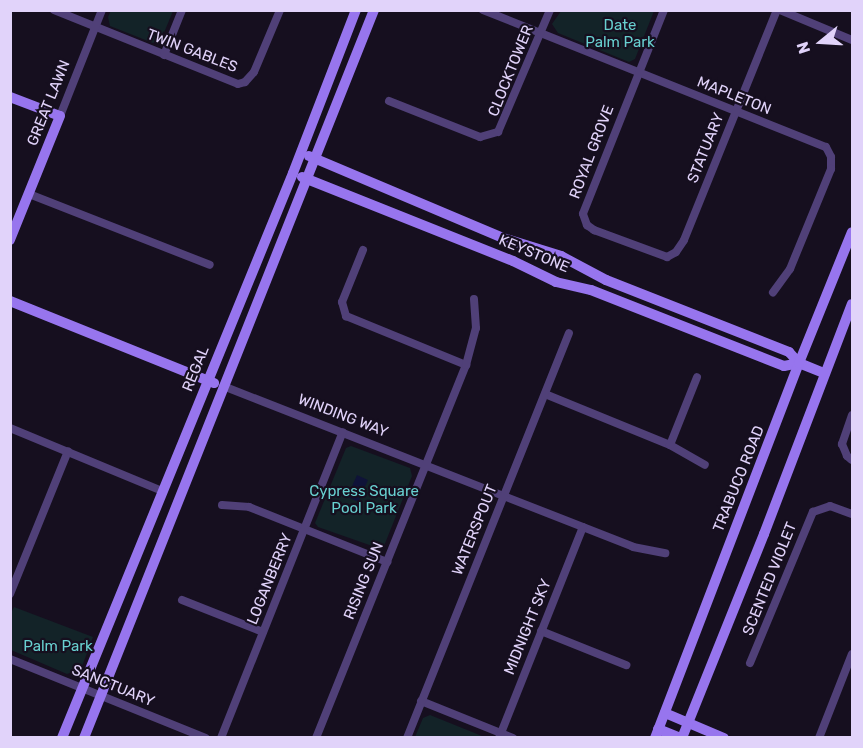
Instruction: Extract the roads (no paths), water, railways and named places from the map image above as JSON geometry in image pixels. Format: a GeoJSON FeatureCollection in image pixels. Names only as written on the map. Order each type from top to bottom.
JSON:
{"type":"FeatureCollection","features":[{"type":"Feature","properties":{"kind":"street","name":"TWIN GABLES"},"geometry":{"type":"LineString","coordinates":[[54,10],[232,83],[245,82],[254,72],[280,10]]}},
{"type":"Feature","properties":{"kind":"street","name":"GREAT LAWN"},"geometry":{"type":"LineString","coordinates":[[10,240],[102,10]]}},
{"type":"Feature","properties":{"kind":"street"},"geometry":{"type":"LineString","coordinates":[[164,55],[182,10]]}},
{"type":"Feature","properties":{"kind":"street","name":"REGAL"},"geometry":{"type":"LineString","coordinates":[[62,738],[293,173],[356,10]]}},
{"type":"Feature","properties":{"kind":"street","name":"REGAL"},"geometry":{"type":"LineString","coordinates":[[84,738],[374,10]]}},
{"type":"Feature","properties":{"kind":"street","name":"MAPLETON"},"geometry":{"type":"LineString","coordinates":[[483,10],[826,147],[831,157],[831,169],[790,269],[773,292]]}},
{"type":"Feature","properties":{"kind":"street","name":"CLOCKTOWER"},"geometry":{"type":"LineString","coordinates":[[389,101],[480,137],[494,135],[502,128],[550,10]]}},
{"type":"Feature","properties":{"kind":"street","name":"ROYAL GROVE"},"geometry":{"type":"LineString","coordinates":[[664,10],[584,208],[584,219],[594,230],[667,256]]}},
{"type":"Feature","properties":{"kind":"street"},"geometry":{"type":"LineString","coordinates":[[778,10],[852,40]]}},
{"type":"Feature","properties":{"kind":"street","name":"STATUARY"},"geometry":{"type":"LineString","coordinates":[[667,256],[676,252],[684,240],[778,10]]}},
{"type":"Feature","properties":{"kind":"street"},"geometry":{"type":"LineString","coordinates":[[10,97],[60,116]]}},
{"type":"Feature","properties":{"kind":"street","name":"KEYSTONE"},"geometry":{"type":"LineString","coordinates":[[301,153],[503,237],[561,256],[606,280],[789,352],[799,363],[824,373]]}},
{"type":"Feature","properties":{"kind":"street","name":"KEYSTONE"},"geometry":{"type":"LineString","coordinates":[[293,173],[513,261],[556,282],[591,290],[784,366],[799,363]]}},
{"type":"Feature","properties":{"kind":"street"},"geometry":{"type":"LineString","coordinates":[[29,194],[210,265]]}},
{"type":"Feature","properties":{"kind":"street","name":"TRABUCO ROAD"},"geometry":{"type":"LineString","coordinates":[[656,733],[852,232]]}},
{"type":"Feature","properties":{"kind":"street"},"geometry":{"type":"LineString","coordinates":[[363,250],[342,302],[346,316],[351,320],[466,364]]}},
{"type":"Feature","properties":{"kind":"street","name":"RISING SUN"},"geometry":{"type":"LineString","coordinates":[[316,738],[466,364],[477,328],[474,299]]}},
{"type":"Feature","properties":{"kind":"street","name":"WINDING WAY"},"geometry":{"type":"LineString","coordinates":[[10,301],[207,381],[343,432],[633,547],[665,554]]}},
{"type":"Feature","properties":{"kind":"street"},"geometry":{"type":"LineString","coordinates":[[656,733],[681,738],[688,723],[764,534],[852,304]]}},
{"type":"Feature","properties":{"kind":"street","name":"WATERSPOUT"},"geometry":{"type":"LineString","coordinates":[[407,738],[569,333]]}},
{"type":"Feature","properties":{"kind":"street"},"geometry":{"type":"LineString","coordinates":[[670,445],[697,377]]}},
{"type":"Feature","properties":{"kind":"street"},"geometry":{"type":"LineString","coordinates":[[544,394],[670,445],[705,465]]}},
{"type":"Feature","properties":{"kind":"street"},"geometry":{"type":"LineString","coordinates":[[852,415],[842,444],[847,456],[852,460]]}},
{"type":"Feature","properties":{"kind":"street"},"geometry":{"type":"LineString","coordinates":[[10,428],[162,491]]}},
{"type":"Feature","properties":{"kind":"street","name":"LOGANBERRY"},"geometry":{"type":"LineString","coordinates":[[221,738],[343,432]]}},
{"type":"Feature","properties":{"kind":"street"},"geometry":{"type":"LineString","coordinates":[[10,594],[68,451]]}},
{"type":"Feature","properties":{"kind":"street"},"geometry":{"type":"LineString","coordinates":[[222,505],[249,507],[387,562]]}},
{"type":"Feature","properties":{"kind":"street","name":"SCENTED VIOLET"},"geometry":{"type":"LineString","coordinates":[[750,663],[813,512],[830,506],[852,514]]}},
{"type":"Feature","properties":{"kind":"street","name":"MIDNIGHT SKY"},"geometry":{"type":"LineString","coordinates":[[500,735],[583,527]]}},
{"type":"Feature","properties":{"kind":"street"},"geometry":{"type":"LineString","coordinates":[[182,600],[263,632]]}},
{"type":"Feature","properties":{"kind":"street"},"geometry":{"type":"LineString","coordinates":[[542,631],[626,665]]}},
{"type":"Feature","properties":{"kind":"street"},"geometry":{"type":"LineString","coordinates":[[819,738],[852,654]]}},
{"type":"Feature","properties":{"kind":"street","name":"SANCTUARY"},"geometry":{"type":"LineString","coordinates":[[10,659],[206,738]]}},
{"type":"Feature","properties":{"kind":"street"},"geometry":{"type":"LineString","coordinates":[[422,701],[500,735],[513,738]]}},
{"type":"Feature","properties":{"kind":"street"},"geometry":{"type":"LineString","coordinates":[[665,713],[724,738]]}},
{"type":"Feature","properties":{"kind":"park label","name":"Date Palm Park"},"geometry":{"type":"Point","coordinates":[620,34]}},
{"type":"Feature","properties":{"kind":"park label","name":"Cypress Square Pool Park"},"geometry":{"type":"Point","coordinates":[364,500]}},
{"type":"Feature","properties":{"kind":"park label","name":"Palm Park"},"geometry":{"type":"Point","coordinates":[58,647]}}]}
